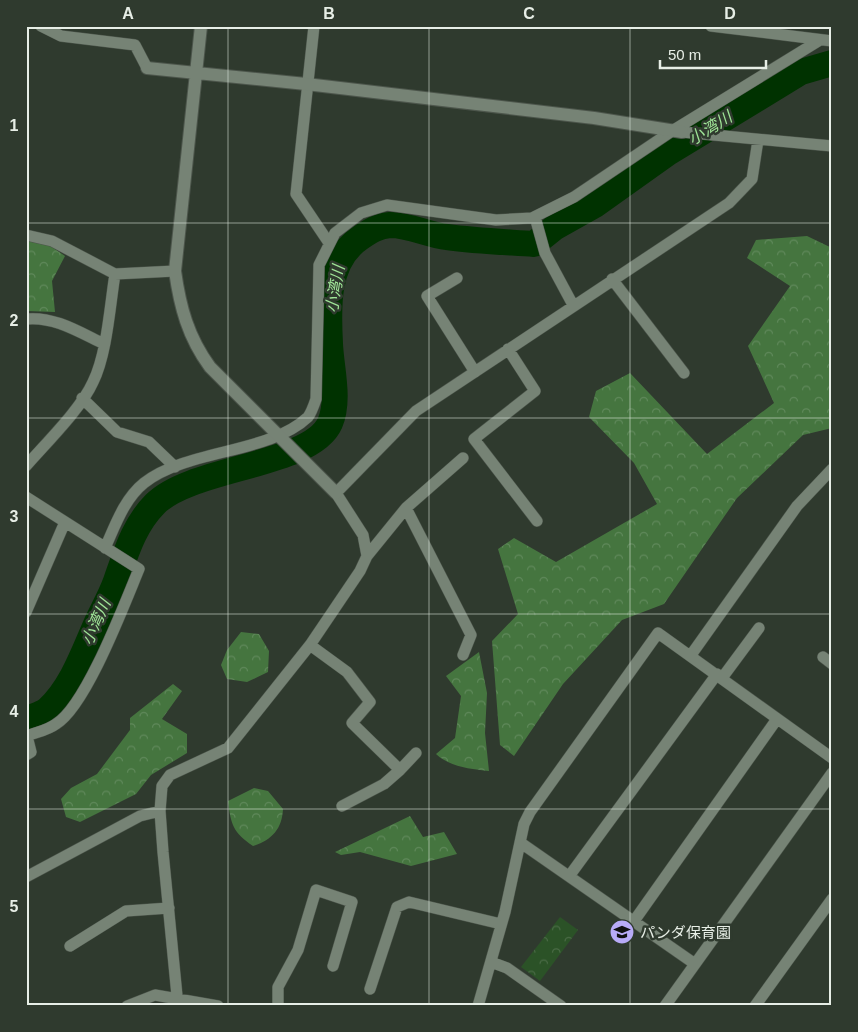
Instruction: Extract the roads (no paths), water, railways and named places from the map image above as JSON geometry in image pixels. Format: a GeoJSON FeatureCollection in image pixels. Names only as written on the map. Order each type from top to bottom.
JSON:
{"type":"FeatureCollection","features":[{"type":"Feature","properties":{"kind":"street"},"geometry":{"type":"LineString","coordinates":[[41,26],[61,36],[135,45],[147,68],[306,84],[594,118],[677,132],[832,146]]}},
{"type":"Feature","properties":{"kind":"street"},"geometry":{"type":"LineString","coordinates":[[201,26],[175,271],[179,299],[186,324],[197,349],[210,367],[336,494],[363,534],[366,556]]}},
{"type":"Feature","properties":{"kind":"street"},"geometry":{"type":"LineString","coordinates":[[314,26],[306,84],[296,194],[328,243]]}},
{"type":"Feature","properties":{"kind":"street"},"geometry":{"type":"LineString","coordinates":[[712,26],[832,41]]}},
{"type":"Feature","properties":{"kind":"street"},"geometry":{"type":"LineString","coordinates":[[107,550],[124,508],[144,483],[175,467],[278,437],[308,416],[316,400],[319,265],[328,243],[335,233],[361,213],[387,205],[496,220],[535,217],[574,197],[820,40]]}},
{"type":"Feature","properties":{"kind":"street"},"geometry":{"type":"LineString","coordinates":[[336,494],[416,412],[573,305],[729,203],[752,179],[758,140]]}},
{"type":"Feature","properties":{"kind":"street"},"geometry":{"type":"LineString","coordinates":[[535,217],[545,253],[573,305]]}},
{"type":"Feature","properties":{"kind":"street"},"geometry":{"type":"LineString","coordinates":[[26,235],[52,241],[115,274],[175,271]]}},
{"type":"Feature","properties":{"kind":"street"},"geometry":{"type":"LineString","coordinates":[[26,466],[67,419],[93,382],[104,344],[115,274]]}},
{"type":"Feature","properties":{"kind":"street"},"geometry":{"type":"LineString","coordinates":[[457,278],[427,296],[475,372]]}},
{"type":"Feature","properties":{"kind":"street"},"geometry":{"type":"LineString","coordinates":[[612,280],[684,373]]}},
{"type":"Feature","properties":{"kind":"street"},"geometry":{"type":"LineString","coordinates":[[26,319],[38,318],[58,322],[104,344]]}},
{"type":"Feature","properties":{"kind":"street"},"geometry":{"type":"LineString","coordinates":[[508,350],[535,392],[474,439],[537,521]]}},
{"type":"Feature","properties":{"kind":"street"},"geometry":{"type":"LineString","coordinates":[[82,398],[117,432],[149,442],[175,467]]}},
{"type":"Feature","properties":{"kind":"street"},"geometry":{"type":"LineString","coordinates":[[177,1002],[160,810],[162,786],[170,775],[228,748],[310,644],[360,571],[366,556],[406,508],[463,458]]}},
{"type":"Feature","properties":{"kind":"street"},"geometry":{"type":"LineString","coordinates":[[691,655],[797,506],[832,469]]}},
{"type":"Feature","properties":{"kind":"street"},"geometry":{"type":"LineString","coordinates":[[26,497],[139,569],[105,648],[78,702],[57,724],[27,736],[31,752],[26,755]]}},
{"type":"Feature","properties":{"kind":"street"},"geometry":{"type":"LineString","coordinates":[[406,508],[471,636],[464,655]]}},
{"type":"Feature","properties":{"kind":"street"},"geometry":{"type":"LineString","coordinates":[[26,612],[65,522]]}},
{"type":"Feature","properties":{"kind":"street"},"geometry":{"type":"LineString","coordinates":[[570,875],[720,676],[759,628]]}},
{"type":"Feature","properties":{"kind":"street"},"geometry":{"type":"LineString","coordinates":[[478,1006],[501,924],[524,824],[530,812],[658,633],[832,758]]}},
{"type":"Feature","properties":{"kind":"street"},"geometry":{"type":"LineString","coordinates":[[310,644],[346,672],[370,702],[352,723],[400,770]]}},
{"type":"Feature","properties":{"kind":"street"},"geometry":{"type":"LineString","coordinates":[[634,921],[777,719]]}},
{"type":"Feature","properties":{"kind":"street"},"geometry":{"type":"LineString","coordinates":[[342,806],[384,784],[416,753]]}},
{"type":"Feature","properties":{"kind":"street"},"geometry":{"type":"LineString","coordinates":[[665,1006],[832,773]]}},
{"type":"Feature","properties":{"kind":"street"},"geometry":{"type":"LineString","coordinates":[[26,877],[140,816],[160,810]]}},
{"type":"Feature","properties":{"kind":"street"},"geometry":{"type":"LineString","coordinates":[[521,843],[570,875],[695,964]]}},
{"type":"Feature","properties":{"kind":"street"},"geometry":{"type":"LineString","coordinates":[[278,1006],[278,987],[298,950],[316,890],[352,902],[334,966]]}},
{"type":"Feature","properties":{"kind":"street"},"geometry":{"type":"LineString","coordinates":[[755,1006],[832,899]]}},
{"type":"Feature","properties":{"kind":"street"},"geometry":{"type":"LineString","coordinates":[[370,989],[397,908],[403,904],[409,902],[501,924]]}},
{"type":"Feature","properties":{"kind":"street"},"geometry":{"type":"LineString","coordinates":[[70,946],[126,912],[169,908]]}},
{"type":"Feature","properties":{"kind":"street"},"geometry":{"type":"LineString","coordinates":[[491,962],[507,968],[561,1006]]}},
{"type":"Feature","properties":{"kind":"street"},"geometry":{"type":"LineString","coordinates":[[127,1006],[155,995],[177,1002],[218,1006]]}},
{"type":"Feature","properties":{"kind":"waterway","name":"小湾川"},"geometry":{"type":"LineString","coordinates":[[26,720],[48,709],[71,679],[112,591],[131,540],[141,521],[155,504],[172,492],[195,482],[300,449],[319,437],[330,423],[335,394],[329,330],[332,286],[335,272],[341,259],[360,238],[374,229],[390,225],[447,237],[534,244],[554,228],[595,205],[668,153],[801,72],[832,63]]}},
{"type":"Feature","properties":{"kind":"place","name":"パンダ保育園"},"geometry":{"type":"Point","coordinates":[622,932]}}]}
